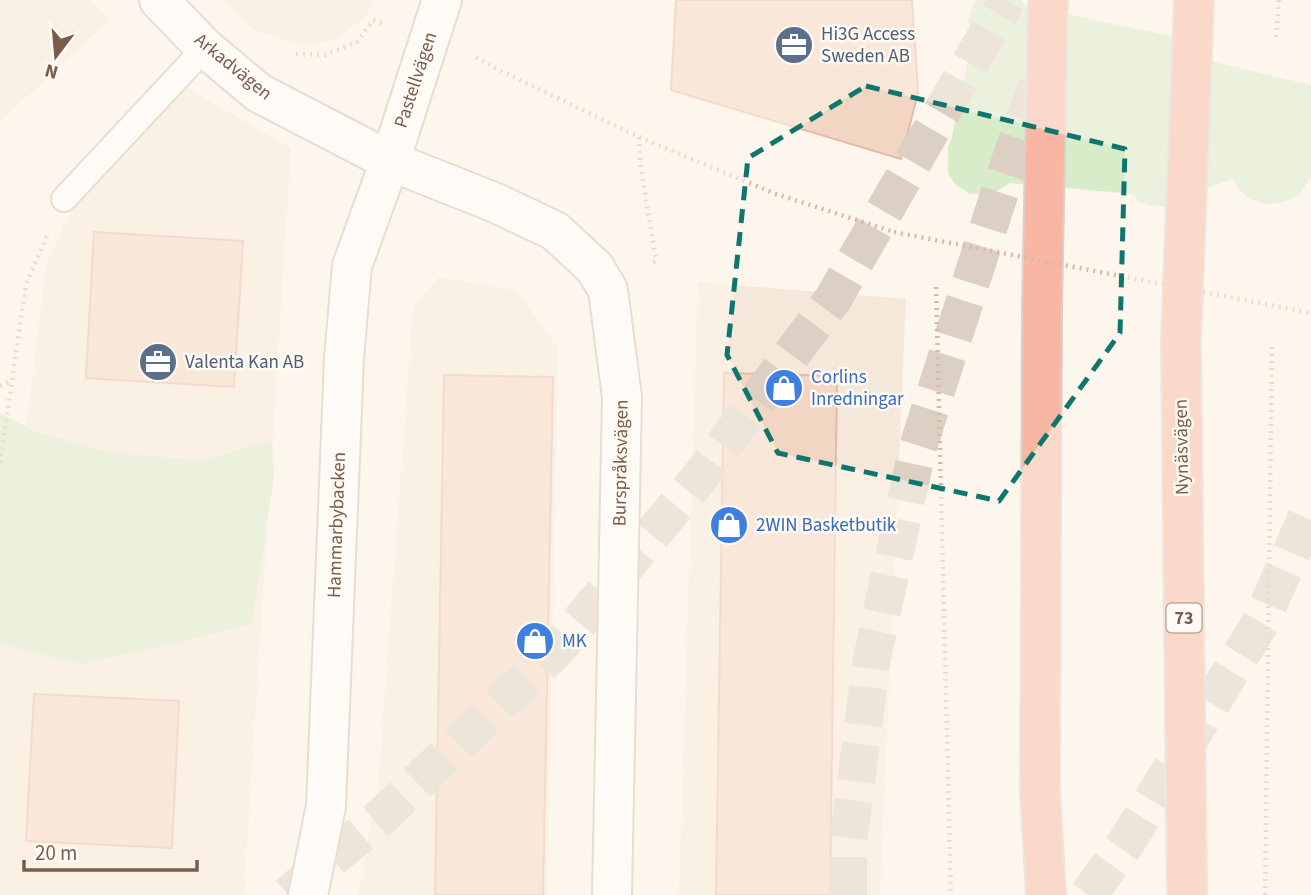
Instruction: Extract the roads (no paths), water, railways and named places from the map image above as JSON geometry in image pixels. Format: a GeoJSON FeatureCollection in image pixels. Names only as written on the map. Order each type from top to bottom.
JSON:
{"type":"FeatureCollection","features":[{"type":"Feature","properties":{"kind":"highway"},"geometry":{"type":"LineString","coordinates":[[1046,895],[1040,790],[1042,323],[1048,0]]}},
{"type":"Feature","properties":{"kind":"highway","name":"Nynäsvägen"},"geometry":{"type":"LineString","coordinates":[[1187,895],[1181,341],[1194,0]]}},
{"type":"Feature","properties":{"kind":"highway"},"geometry":{"type":"LineString","coordinates":[[1027,895],[1040,790]]}},
{"type":"Feature","properties":{"kind":"street","name":"Arkadvägen"},"geometry":{"type":"LineString","coordinates":[[159,0],[205,48],[259,93],[390,160]]}},
{"type":"Feature","properties":{"kind":"street","name":"Pastellvägen"},"geometry":{"type":"LineString","coordinates":[[390,160],[442,0]]}},
{"type":"Feature","properties":{"kind":"street","name":"Burspråksvägen"},"geometry":{"type":"LineString","coordinates":[[390,160],[496,203],[555,231],[595,268],[608,290],[622,397],[612,895]]}},
{"type":"Feature","properties":{"kind":"street","name":"Hammarbybacken"},"geometry":{"type":"LineString","coordinates":[[308,895],[326,806],[344,358],[352,266],[390,160]]}},
{"type":"Feature","properties":{"kind":"lane"},"geometry":{"type":"LineString","coordinates":[[64,199],[205,48]]}},
{"type":"Feature","properties":{"kind":"tunnel"},"geometry":{"type":"LineString","coordinates":[[288,895],[379,819],[556,650],[700,477],[833,299],[1007,0]]}},
{"type":"Feature","properties":{"kind":"tunnel"},"geometry":{"type":"LineString","coordinates":[[848,895],[848,843],[872,658],[917,450],[1005,176],[1044,65]]}},
{"type":"Feature","properties":{"kind":"tunnel"},"geometry":{"type":"LineString","coordinates":[[1088,895],[1126,843],[1261,622],[1311,507]]}},
{"type":"Feature","properties":{"kind":"place","name":"Hi3G Access Sweden AB"},"geometry":{"type":"Point","coordinates":[794,45]}},
{"type":"Feature","properties":{"kind":"place","name":"Valenta Kan AB"},"geometry":{"type":"Point","coordinates":[158,362]}},
{"type":"Feature","properties":{"kind":"place","name":"Corlins Inredningar"},"geometry":{"type":"Point","coordinates":[784,388]}},
{"type":"Feature","properties":{"kind":"place","name":"2WIN Basketbutik"},"geometry":{"type":"Point","coordinates":[729,525]}},
{"type":"Feature","properties":{"kind":"place","name":"MK"},"geometry":{"type":"Point","coordinates":[535,641]}}]}
